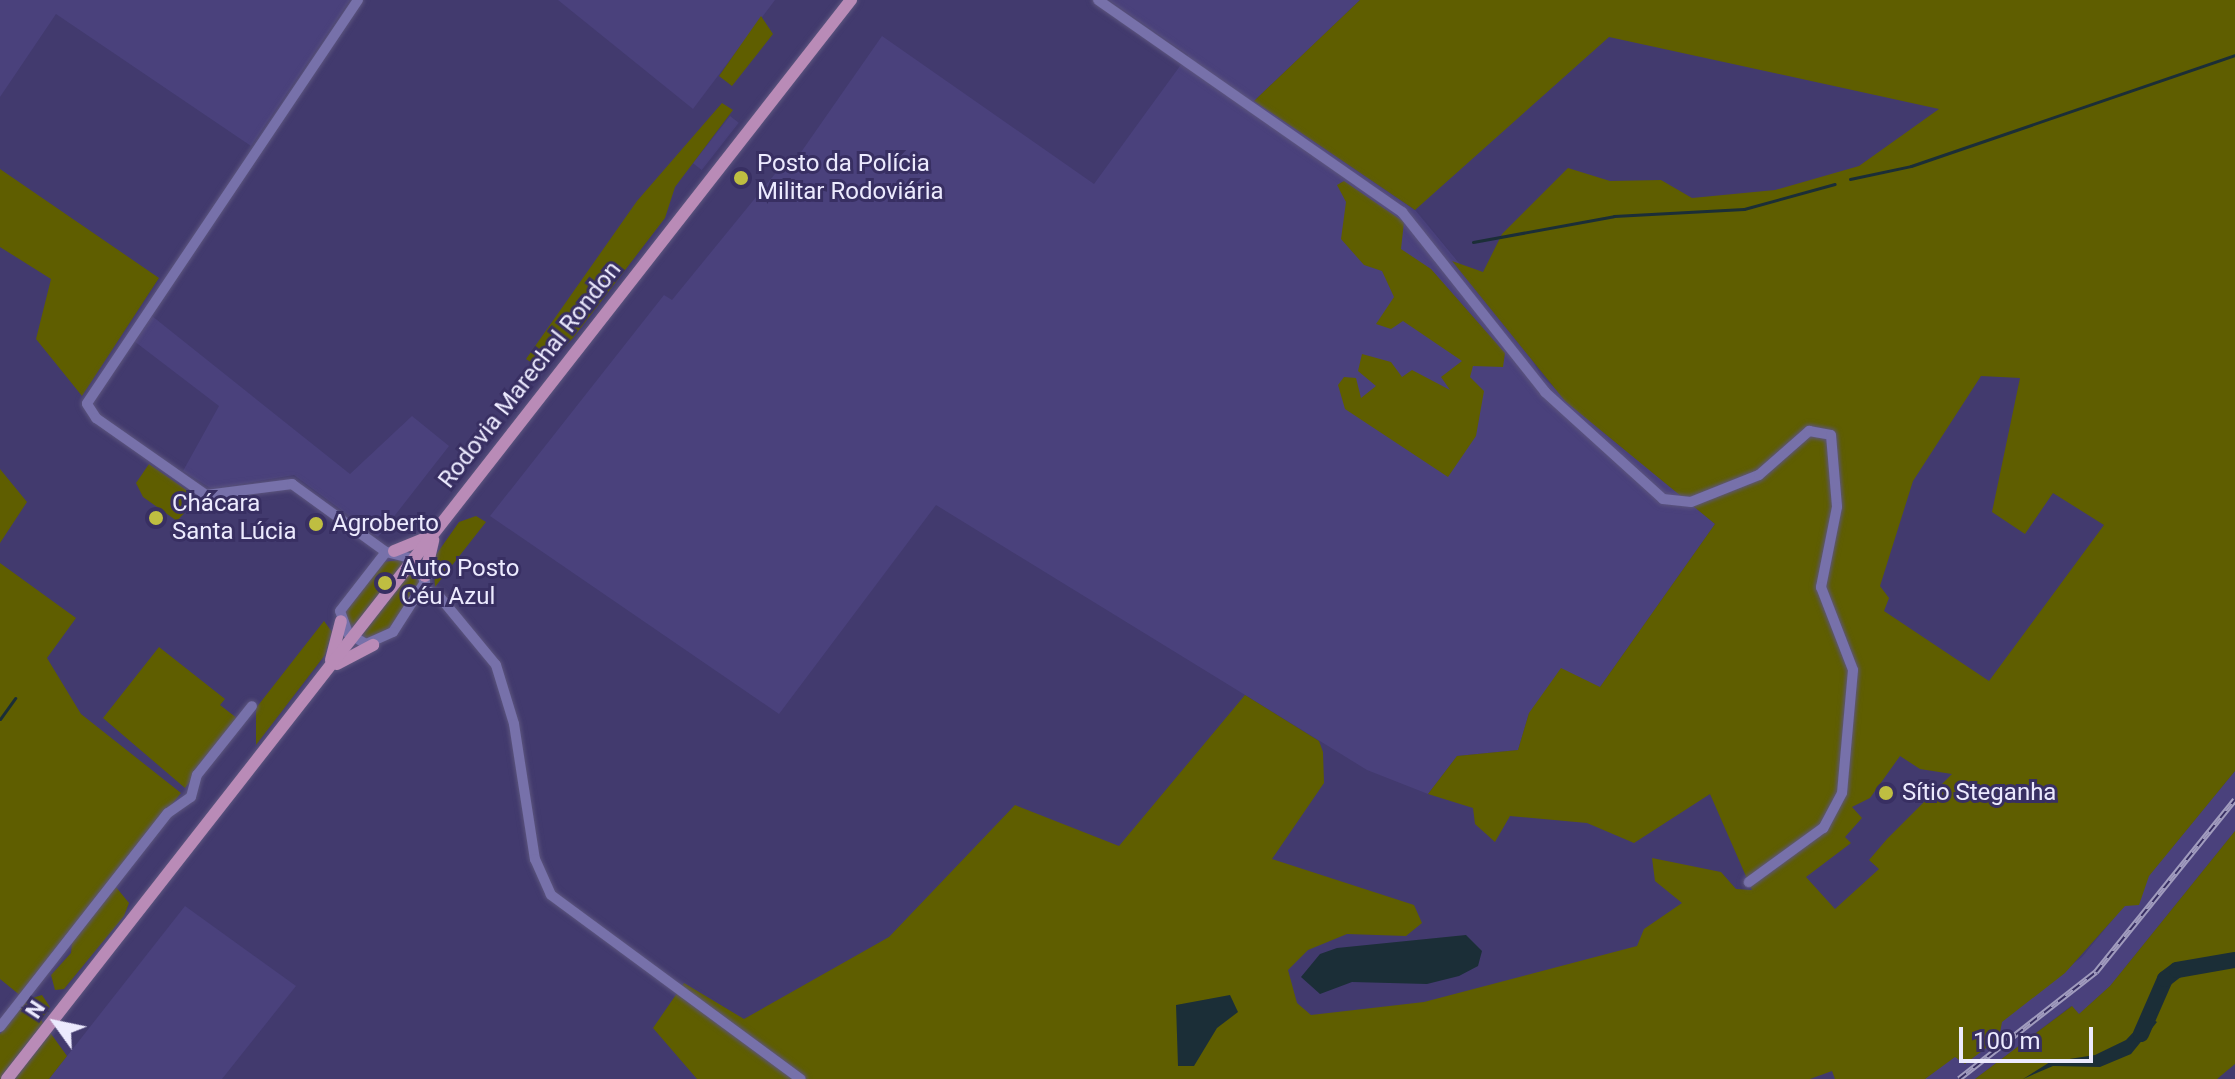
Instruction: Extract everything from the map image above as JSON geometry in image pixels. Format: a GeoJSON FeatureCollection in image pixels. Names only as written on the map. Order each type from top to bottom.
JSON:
{"type":"FeatureCollection","features":[{"type":"Feature","properties":{"kind":"main road","name":"Rodovia Marechal Rondon"},"geometry":{"type":"LineString","coordinates":[[7,1079],[851,0]]}},
{"type":"Feature","properties":{"kind":"main road"},"geometry":{"type":"LineString","coordinates":[[390,552],[434,533]]}},
{"type":"Feature","properties":{"kind":"main road"},"geometry":{"type":"LineString","coordinates":[[424,582],[434,533]]}},
{"type":"Feature","properties":{"kind":"main road"},"geometry":{"type":"LineString","coordinates":[[328,670],[341,621]]}},
{"type":"Feature","properties":{"kind":"main road"},"geometry":{"type":"LineString","coordinates":[[328,670],[373,645]]}},
{"type":"Feature","properties":{"kind":"street"},"geometry":{"type":"LineString","coordinates":[[358,0],[91,392],[87,409],[206,495],[292,484],[390,552],[414,559],[424,582],[496,665],[514,724],[535,859],[551,895],[801,1079]]}},
{"type":"Feature","properties":{"kind":"street"},"geometry":{"type":"LineString","coordinates":[[1098,0],[1402,212],[1545,392],[1663,499],[1682,504],[1759,475],[1809,431],[1824,430],[1834,441],[1837,507],[1821,587],[1853,670],[1842,793],[1823,828],[1749,882]]}},
{"type":"Feature","properties":{"kind":"street"},"geometry":{"type":"LineString","coordinates":[[390,552],[344,599],[341,621],[353,638],[373,645],[393,632],[424,582]]}},
{"type":"Feature","properties":{"kind":"street"},"geometry":{"type":"LineString","coordinates":[[0,1027],[168,813],[191,797],[197,775],[252,706]]}},
{"type":"Feature","properties":{"kind":"shaded area"},"geometry":{"type":"Polygon","coordinates":[[[0,0],[350,0],[251,146],[56,14],[0,97],[0,0]]]}},
{"type":"Feature","properties":{"kind":"shaded area"},"geometry":{"type":"Polygon","coordinates":[[[558,0],[775,0],[693,109],[558,0]]]}},
{"type":"Feature","properties":{"kind":"shaded area"},"geometry":{"type":"Polygon","coordinates":[[[1109,0],[1360,0],[1254,101],[1415,210],[1518,334],[1541,376],[1715,524],[1600,687],[1529,713],[1518,750],[1457,756],[1428,794],[1367,770],[936,505],[779,714],[490,516],[664,295],[672,300],[783,164],[790,168],[882,36],[1094,184],[1188,55],[1109,0]]]}},
{"type":"Feature","properties":{"kind":"shaded area"},"geometry":{"type":"Polygon","coordinates":[[[1360,0],[2235,0],[2235,771],[2149,876],[2139,905],[2125,906],[2065,973],[2002,1022],[1999,1038],[1965,1064],[1955,1057],[1925,1079],[1835,1079],[1832,1071],[1810,1079],[697,1079],[653,1028],[684,983],[744,1019],[889,937],[1015,805],[1119,846],[1245,695],[1319,741],[1323,752],[1324,783],[1272,859],[1414,905],[1422,923],[1406,936],[1347,934],[1308,950],[1288,970],[1297,1003],[1311,1015],[1424,1002],[1637,946],[1644,929],[1682,903],[1655,881],[1652,858],[1721,872],[1736,889],[1752,890],[1710,794],[1634,843],[1587,823],[1510,816],[1495,842],[1475,824],[1473,808],[1428,794],[1457,756],[1518,750],[1529,713],[1561,668],[1600,687],[1715,524],[1565,401],[1452,261],[1483,272],[1502,234],[1568,168],[1610,181],[1661,180],[1692,198],[1775,190],[1859,166],[1939,109],[1609,37],[1415,210],[1254,101],[1360,0]],[[1981,376],[1913,481],[1880,586],[1889,598],[1884,611],[1989,681],[2104,525],[2053,493],[2025,534],[1992,512],[2020,378],[1981,376]],[[1900,756],[1870,798],[1852,807],[1862,818],[1845,837],[1851,843],[1806,877],[1835,909],[1879,869],[1869,860],[1952,774],[1920,769],[1900,756]]]}},
{"type":"Feature","properties":{"kind":"shaded area"},"geometry":{"type":"Polygon","coordinates":[[[761,16],[773,34],[732,86],[719,76],[761,16]]]}},
{"type":"Feature","properties":{"kind":"shaded area"},"geometry":{"type":"Polygon","coordinates":[[[722,103],[733,110],[675,187],[665,218],[573,338],[546,366],[535,365],[526,359],[637,201],[722,103]]]}},
{"type":"Feature","properties":{"kind":"shaded area"},"geometry":{"type":"Polygon","coordinates":[[[730,116],[739,123],[702,170],[693,163],[730,116]]]}},
{"type":"Feature","properties":{"kind":"shaded area"},"geometry":{"type":"Polygon","coordinates":[[[0,169],[159,278],[82,396],[36,339],[51,279],[0,247],[0,169]]]}},
{"type":"Feature","properties":{"kind":"shaded area"},"geometry":{"type":"Polygon","coordinates":[[[1344,181],[1404,222],[1401,249],[1431,269],[1505,353],[1503,367],[1473,366],[1470,377],[1484,391],[1476,436],[1448,477],[1345,409],[1338,385],[1344,377],[1356,378],[1361,398],[1376,386],[1358,371],[1362,354],[1391,362],[1402,377],[1412,370],[1450,390],[1441,377],[1462,361],[1403,321],[1391,329],[1376,324],[1394,297],[1382,271],[1364,265],[1341,239],[1346,202],[1337,185],[1344,181]]]}},
{"type":"Feature","properties":{"kind":"shaded area"},"geometry":{"type":"Polygon","coordinates":[[[152,316],[350,474],[412,416],[449,446],[378,537],[294,475],[212,489],[183,471],[219,406],[134,341],[152,316]]]}},
{"type":"Feature","properties":{"kind":"shaded area"},"geometry":{"type":"Polygon","coordinates":[[[149,464],[198,498],[177,521],[143,497],[136,483],[149,464]]]}},
{"type":"Feature","properties":{"kind":"shaded area"},"geometry":{"type":"Polygon","coordinates":[[[0,469],[27,502],[0,543],[0,469]]]}},
{"type":"Feature","properties":{"kind":"shaded area"},"geometry":{"type":"Polygon","coordinates":[[[476,516],[486,522],[435,587],[433,559],[459,522],[476,516]]]}},
{"type":"Feature","properties":{"kind":"shaded area"},"geometry":{"type":"Polygon","coordinates":[[[401,560],[422,581],[393,629],[370,641],[348,627],[345,609],[382,562],[401,560]]]}},
{"type":"Feature","properties":{"kind":"shaded area"},"geometry":{"type":"Polygon","coordinates":[[[0,563],[76,618],[47,658],[81,714],[181,793],[111,881],[129,903],[124,916],[64,989],[55,990],[51,975],[71,953],[73,931],[21,996],[0,979],[0,563]]]}},
{"type":"Feature","properties":{"kind":"shaded area"},"geometry":{"type":"Polygon","coordinates":[[[324,621],[332,632],[325,655],[256,745],[256,708],[324,621]]]}},
{"type":"Feature","properties":{"kind":"shaded area"},"geometry":{"type":"Polygon","coordinates":[[[159,647],[225,699],[220,705],[238,719],[185,788],[103,718],[159,647]]]}},
{"type":"Feature","properties":{"kind":"shaded area"},"geometry":{"type":"Polygon","coordinates":[[[2235,771],[2235,831],[2110,986],[2078,1015],[2071,1006],[1975,1079],[1925,1079],[2082,957],[2235,771]]]}},
{"type":"Feature","properties":{"kind":"shaded area"},"geometry":{"type":"Polygon","coordinates":[[[2235,831],[2235,1064],[2217,1079],[1975,1079],[2072,1006],[2079,1014],[2110,986],[2235,831]]]}},
{"type":"Feature","properties":{"kind":"shaded area"},"geometry":{"type":"Polygon","coordinates":[[[185,906],[296,986],[222,1079],[49,1079],[185,906]]]}},
{"type":"Feature","properties":{"kind":"shaded area"},"geometry":{"type":"Polygon","coordinates":[[[42,995],[50,1007],[41,1020],[67,1056],[49,1079],[0,1079],[0,1034],[26,1000],[42,995]]]}},
{"type":"Feature","properties":{"kind":"water"},"geometry":{"type":"Polygon","coordinates":[[[1466,935],[1482,951],[1478,966],[1459,976],[1427,984],[1352,982],[1320,994],[1301,977],[1320,954],[1337,948],[1466,935]]]}},
{"type":"Feature","properties":{"kind":"water"},"geometry":{"type":"Polygon","coordinates":[[[1230,995],[1238,1012],[1217,1028],[1194,1066],[1178,1066],[1176,1005],[1230,995]]]}},
{"type":"Feature","properties":{"kind":"water"},"geometry":{"type":"Polygon","coordinates":[[[2142,1012],[2157,1022],[2131,1054],[2100,1067],[2053,1066],[2023,1079],[2050,1062],[2095,1055],[2126,1040],[2143,1022],[2142,1012]]]}},
{"type":"Feature","properties":{"kind":"waterway"},"geometry":{"type":"LineString","coordinates":[[1850,179],[1911,166],[2235,55]]}},
{"type":"Feature","properties":{"kind":"waterway"},"geometry":{"type":"LineString","coordinates":[[1473,242],[1614,216],[1744,209],[1835,184]]}},
{"type":"Feature","properties":{"kind":"waterway"},"geometry":{"type":"LineString","coordinates":[[0,719],[15,698]]}},
{"type":"Feature","properties":{"kind":"waterway"},"geometry":{"type":"LineString","coordinates":[[2141,1034],[2165,979],[2177,970],[2235,960]]}},
{"type":"Feature","properties":{"kind":"railway"},"geometry":{"type":"LineString","coordinates":[[1959,1079],[2096,972],[2235,800]]}},
{"type":"Feature","properties":{"kind":"place","name":"Posto da Polícia Militar Rodoviária"},"geometry":{"type":"Point","coordinates":[741,178]}},
{"type":"Feature","properties":{"kind":"place","name":"Chácara Santa Lúcia"},"geometry":{"type":"Point","coordinates":[156,518]}},
{"type":"Feature","properties":{"kind":"place","name":"Agroberto"},"geometry":{"type":"Point","coordinates":[316,524]}},
{"type":"Feature","properties":{"kind":"place","name":"Auto Posto Céu Azul"},"geometry":{"type":"Point","coordinates":[385,583]}},
{"type":"Feature","properties":{"kind":"place","name":"Sítio Steganha"},"geometry":{"type":"Point","coordinates":[1886,793]}}]}
